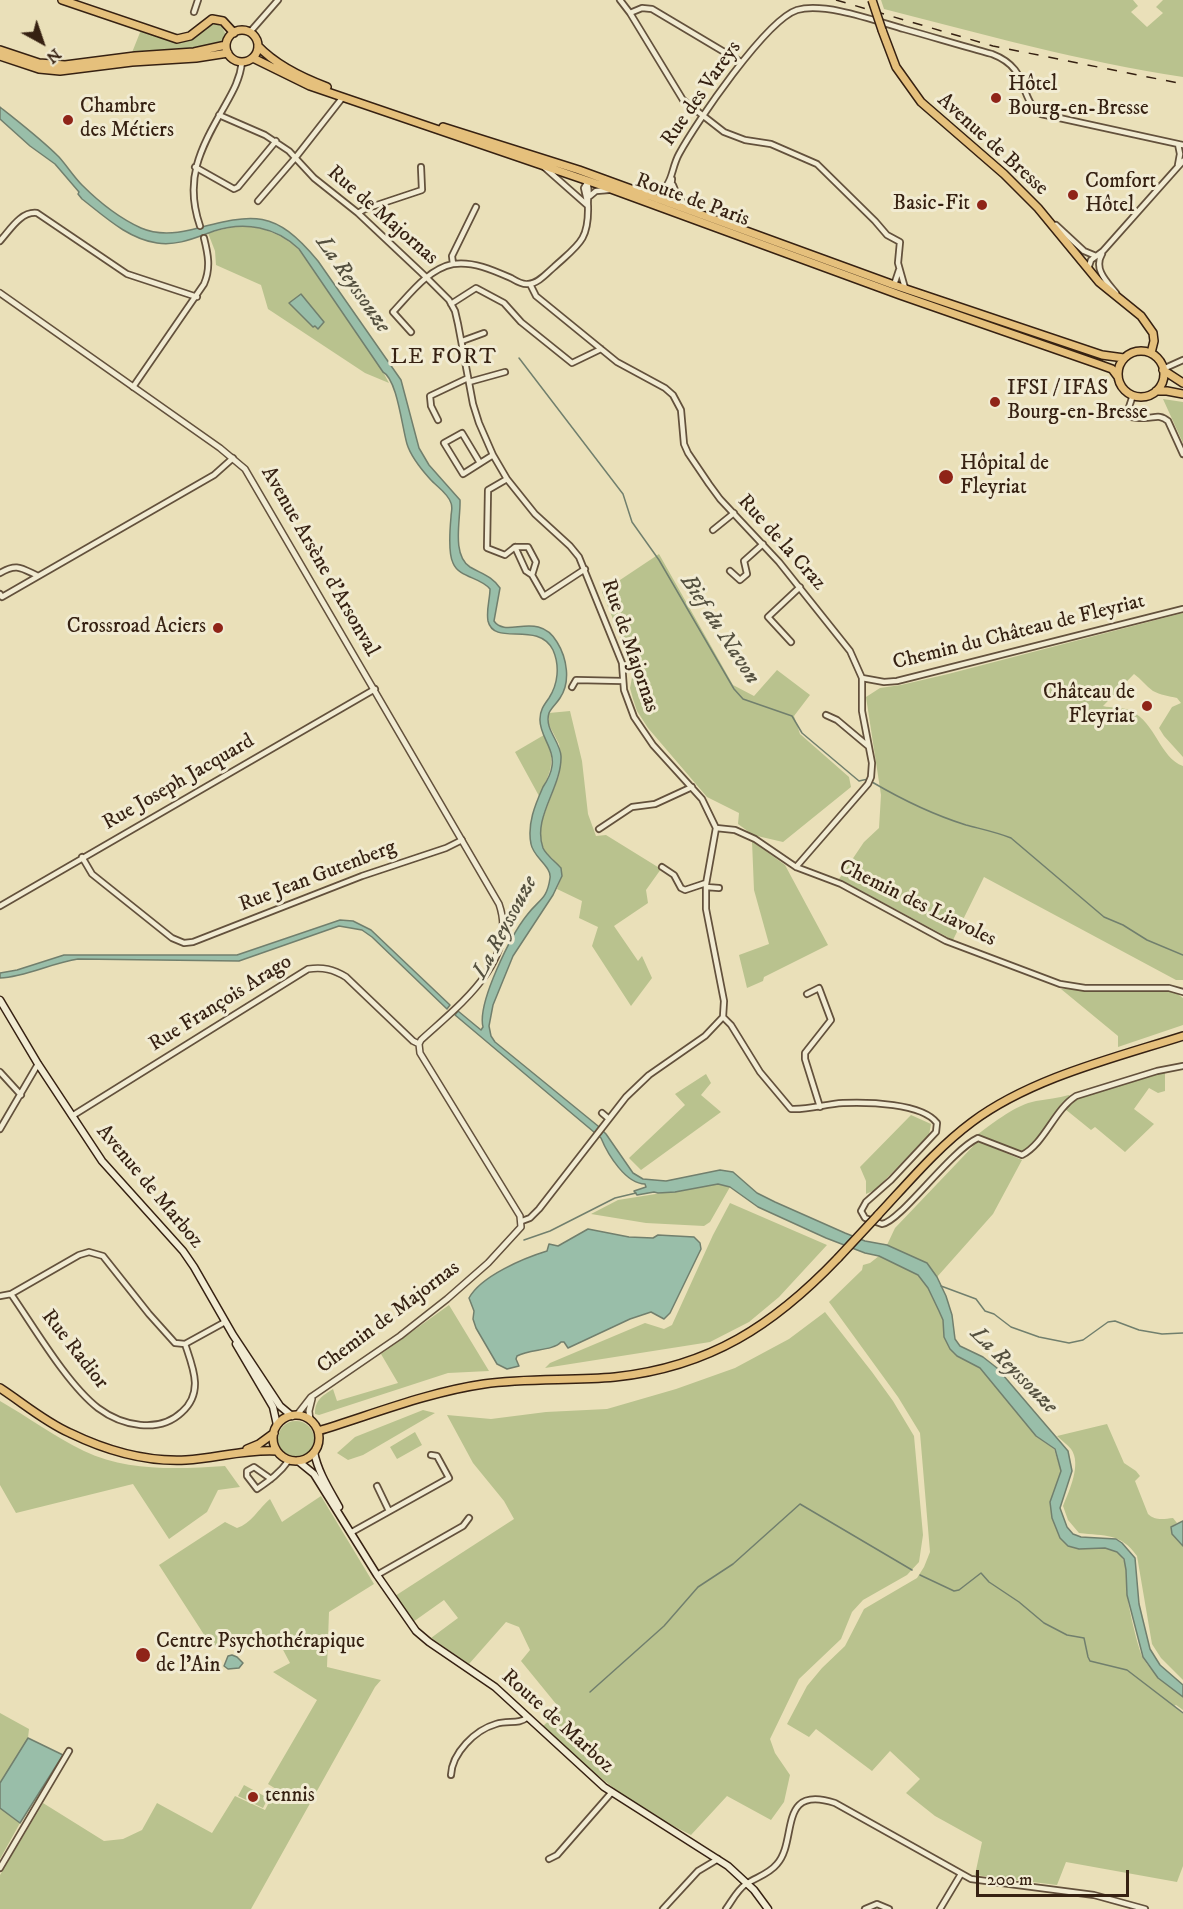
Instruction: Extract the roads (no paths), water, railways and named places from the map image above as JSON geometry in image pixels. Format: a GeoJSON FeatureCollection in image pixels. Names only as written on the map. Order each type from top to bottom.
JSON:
{"type":"FeatureCollection","features":[{"type":"Feature","properties":{"kind":"main road"},"geometry":{"type":"LineString","coordinates":[[62,0],[177,39],[190,36],[212,19],[223,21],[234,33]]}},
{"type":"Feature","properties":{"kind":"main road","name":"Avenue de Bresse"},"geometry":{"type":"LineString","coordinates":[[872,0],[896,67],[921,102],[1004,174],[1038,208],[1105,288],[1142,316],[1153,333],[1151,353]]}},
{"type":"Feature","properties":{"kind":"main road"},"geometry":{"type":"LineString","coordinates":[[242,30],[250,32],[256,38],[258,46],[253,58],[242,62],[234,60],[228,53],[226,45],[228,39],[234,33],[242,30]]}},
{"type":"Feature","properties":{"kind":"main road"},"geometry":{"type":"LineString","coordinates":[[0,50],[39,63],[65,65],[135,56],[194,52],[226,45]]}},
{"type":"Feature","properties":{"kind":"main road","name":"Route de Paris"},"geometry":{"type":"LineString","coordinates":[[258,46],[266,54],[312,81],[662,199],[894,285],[1102,355],[1124,358]]}},
{"type":"Feature","properties":{"kind":"main road"},"geometry":{"type":"LineString","coordinates":[[0,56],[39,69],[60,71],[228,53]]}},
{"type":"Feature","properties":{"kind":"main road","name":"Route de Paris"},"geometry":{"type":"LineString","coordinates":[[253,58],[310,86],[615,191],[1112,369],[1118,376]]}},
{"type":"Feature","properties":{"kind":"main road"},"geometry":{"type":"LineString","coordinates":[[1134,352],[1151,353],[1159,360],[1163,370],[1161,385],[1156,391],[1145,396],[1133,395],[1123,388],[1118,376],[1120,363],[1124,358],[1134,352]]}},
{"type":"Feature","properties":{"kind":"main road"},"geometry":{"type":"LineString","coordinates":[[1163,370],[1183,382]]}},
{"type":"Feature","properties":{"kind":"main road"},"geometry":{"type":"LineString","coordinates":[[1156,391],[1183,394]]}},
{"type":"Feature","properties":{"kind":"main road","name":"Avenue de Marboz"},"geometry":{"type":"LineString","coordinates":[[0,1000],[38,1064],[109,1170],[183,1251],[232,1335],[280,1406],[295,1415]]}},
{"type":"Feature","properties":{"kind":"main road"},"geometry":{"type":"LineString","coordinates":[[318,1431],[444,1393],[483,1384],[613,1377],[649,1372],[725,1347],[770,1321],[810,1288],[943,1147],[989,1110],[1027,1089],[1052,1079],[1183,1036]]}},
{"type":"Feature","properties":{"kind":"main road","name":"Avenue de Marboz"},"geometry":{"type":"LineString","coordinates":[[232,1335],[236,1346],[273,1407],[277,1425]]}},
{"type":"Feature","properties":{"kind":"main road"},"geometry":{"type":"LineString","coordinates":[[0,1388],[68,1433],[135,1456],[188,1460],[239,1452],[278,1451]]}},
{"type":"Feature","properties":{"kind":"main road"},"geometry":{"type":"LineString","coordinates":[[295,1415],[310,1420],[318,1431],[318,1442],[314,1452],[298,1461],[288,1460],[274,1445],[277,1425],[295,1415]]}},
{"type":"Feature","properties":{"kind":"main road"},"geometry":{"type":"LineString","coordinates":[[239,1452],[259,1444],[274,1434]]}},
{"type":"Feature","properties":{"kind":"main road","name":"Route de Marboz"},"geometry":{"type":"LineString","coordinates":[[314,1452],[322,1476],[352,1532],[377,1575],[416,1631],[495,1687],[581,1767],[612,1792],[718,1858],[748,1883],[768,1909]]}},
{"type":"Feature","properties":{"kind":"main road","name":"Route de Marboz"},"geometry":{"type":"LineString","coordinates":[[298,1461],[314,1474],[352,1532]]}},
{"type":"Feature","properties":{"kind":"street"},"geometry":{"type":"LineString","coordinates":[[194,12],[198,0]]}},
{"type":"Feature","properties":{"kind":"street"},"geometry":{"type":"LineString","coordinates":[[250,32],[278,0]]}},
{"type":"Feature","properties":{"kind":"street"},"geometry":{"type":"LineString","coordinates":[[620,0],[679,95],[724,132],[735,137],[771,144],[818,164],[875,220],[887,235],[900,242],[899,270],[894,285]]}},
{"type":"Feature","properties":{"kind":"street"},"geometry":{"type":"LineString","coordinates":[[630,13],[642,8],[652,9],[741,62]]}},
{"type":"Feature","properties":{"kind":"street","name":"Rue des Vareys"},"geometry":{"type":"LineString","coordinates":[[662,199],[677,157],[741,62],[781,22],[796,11],[812,9],[849,13],[1004,59],[1017,71],[1034,107],[1041,114],[1181,145]]}},
{"type":"Feature","properties":{"kind":"street"},"geometry":{"type":"LineString","coordinates":[[200,226],[192,197],[195,167],[202,148],[238,82],[242,62]]}},
{"type":"Feature","properties":{"kind":"street"},"geometry":{"type":"LineString","coordinates":[[258,201],[343,97]]}},
{"type":"Feature","properties":{"kind":"street","name":"Rue de Majornas"},"geometry":{"type":"LineString","coordinates":[[219,115],[276,141],[296,157],[314,178],[358,213],[451,304],[455,311],[479,423],[493,455],[507,479],[536,514],[570,546],[585,569],[622,663],[628,705],[641,730],[692,787],[709,810],[716,828]]}},
{"type":"Feature","properties":{"kind":"street"},"geometry":{"type":"LineString","coordinates":[[195,167],[234,189],[276,141]]}},
{"type":"Feature","properties":{"kind":"street"},"geometry":{"type":"LineString","coordinates":[[1178,166],[1181,145]]}},
{"type":"Feature","properties":{"kind":"street"},"geometry":{"type":"LineString","coordinates":[[1129,306],[1100,271],[1099,259],[1183,161]]}},
{"type":"Feature","properties":{"kind":"street"},"geometry":{"type":"LineString","coordinates":[[358,213],[422,190],[421,167]]}},
{"type":"Feature","properties":{"kind":"street"},"geometry":{"type":"LineString","coordinates":[[544,167],[588,201]]}},
{"type":"Feature","properties":{"kind":"street"},"geometry":{"type":"LineString","coordinates":[[579,170],[587,182]]}},
{"type":"Feature","properties":{"kind":"street","name":"Rue des Vareys"},"geometry":{"type":"LineString","coordinates":[[672,175],[673,185]]}},
{"type":"Feature","properties":{"kind":"street"},"geometry":{"type":"LineString","coordinates":[[411,332],[393,312],[434,272],[453,264],[483,267],[525,285],[538,281],[578,245],[587,230],[588,201],[584,188],[587,182],[594,179],[608,181]]}},
{"type":"Feature","properties":{"kind":"street"},"geometry":{"type":"LineString","coordinates":[[640,200],[662,199],[673,185]]}},
{"type":"Feature","properties":{"kind":"street"},"geometry":{"type":"LineString","coordinates":[[673,185],[679,200],[707,215]]}},
{"type":"Feature","properties":{"kind":"street"},"geometry":{"type":"LineString","coordinates":[[647,194],[666,188]]}},
{"type":"Feature","properties":{"kind":"street"},"geometry":{"type":"LineString","coordinates":[[588,201],[599,190],[615,191]]}},
{"type":"Feature","properties":{"kind":"street"},"geometry":{"type":"LineString","coordinates":[[662,199],[666,209]]}},
{"type":"Feature","properties":{"kind":"street"},"geometry":{"type":"LineString","coordinates":[[453,264],[452,256],[476,207]]}},
{"type":"Feature","properties":{"kind":"street"},"geometry":{"type":"LineString","coordinates":[[1038,208],[1084,251],[1096,256]]}},
{"type":"Feature","properties":{"kind":"street"},"geometry":{"type":"LineString","coordinates":[[0,241],[24,215],[30,212],[37,213],[127,274],[197,297]]}},
{"type":"Feature","properties":{"kind":"street"},"geometry":{"type":"LineString","coordinates":[[134,387],[197,297],[208,270],[209,257],[204,238]]}},
{"type":"Feature","properties":{"kind":"street"},"geometry":{"type":"LineString","coordinates":[[1088,269],[1089,263],[1103,252]]}},
{"type":"Feature","properties":{"kind":"street"},"geometry":{"type":"LineString","coordinates":[[899,270],[905,288]]}},
{"type":"Feature","properties":{"kind":"street","name":"Rue de la Craz"},"geometry":{"type":"LineString","coordinates":[[530,284],[536,296],[617,362],[665,388],[674,396],[681,410],[682,434],[688,453],[713,490],[800,587],[850,651],[862,678],[861,696],[872,763],[871,777],[868,784],[796,867]]}},
{"type":"Feature","properties":{"kind":"street"},"geometry":{"type":"LineString","coordinates":[[451,304],[476,288],[504,303],[521,322],[572,363],[601,349]]}},
{"type":"Feature","properties":{"kind":"street","name":"Avenue Arsène d'Arsonval"},"geometry":{"type":"LineString","coordinates":[[0,293],[233,458],[253,478],[500,904],[504,932],[485,976],[419,1044]]}},
{"type":"Feature","properties":{"kind":"street"},"geometry":{"type":"LineString","coordinates":[[462,341],[484,333]]}},
{"type":"Feature","properties":{"kind":"street"},"geometry":{"type":"LineString","coordinates":[[1163,370],[1183,360]]}},
{"type":"Feature","properties":{"kind":"street"},"geometry":{"type":"LineString","coordinates":[[438,420],[431,406],[430,396],[468,380],[505,372]]}},
{"type":"Feature","properties":{"kind":"street"},"geometry":{"type":"LineString","coordinates":[[1133,395],[1126,416],[1144,419],[1164,417],[1183,454]]}},
{"type":"Feature","properties":{"kind":"street"},"geometry":{"type":"LineString","coordinates":[[480,463],[462,433],[444,443],[463,474],[493,455]]}},
{"type":"Feature","properties":{"kind":"street"},"geometry":{"type":"LineString","coordinates":[[0,594],[2,597],[214,475],[233,458]]}},
{"type":"Feature","properties":{"kind":"street"},"geometry":{"type":"LineString","coordinates":[[507,479],[488,490],[487,548],[505,555],[515,547],[528,547],[536,562],[532,575]]}},
{"type":"Feature","properties":{"kind":"street"},"geometry":{"type":"LineString","coordinates":[[713,530],[734,513]]}},
{"type":"Feature","properties":{"kind":"street"},"geometry":{"type":"LineString","coordinates":[[730,571],[740,580],[747,574],[744,561],[763,544]]}},
{"type":"Feature","properties":{"kind":"street"},"geometry":{"type":"LineString","coordinates":[[515,547],[526,572],[532,575],[544,596],[585,569]]}},
{"type":"Feature","properties":{"kind":"street"},"geometry":{"type":"LineString","coordinates":[[0,573],[11,566],[16,566],[38,576]]}},
{"type":"Feature","properties":{"kind":"street"},"geometry":{"type":"LineString","coordinates":[[791,642],[768,617],[800,587]]}},
{"type":"Feature","properties":{"kind":"street","name":"Chemin du Château de Fleyriat"},"geometry":{"type":"LineString","coordinates":[[862,678],[884,682],[897,681],[1183,609]]}},
{"type":"Feature","properties":{"kind":"street"},"geometry":{"type":"LineString","coordinates":[[572,687],[576,680],[623,681]]}},
{"type":"Feature","properties":{"kind":"street","name":"Rue Joseph Jacquard"},"geometry":{"type":"LineString","coordinates":[[0,906],[375,688]]}},
{"type":"Feature","properties":{"kind":"street"},"geometry":{"type":"LineString","coordinates":[[826,715],[837,720],[868,746]]}},
{"type":"Feature","properties":{"kind":"street"},"geometry":{"type":"LineString","coordinates":[[599,830],[632,807],[655,804],[692,787]]}},
{"type":"Feature","properties":{"kind":"street"},"geometry":{"type":"LineString","coordinates":[[602,1113],[609,1119],[635,1087],[705,1036],[723,1017],[724,1001],[707,925],[706,885],[716,828]]}},
{"type":"Feature","properties":{"kind":"street","name":"Chemin des Liavoles"},"geometry":{"type":"LineString","coordinates":[[716,828],[735,830],[755,839],[796,867],[841,884],[946,941],[1059,984],[1084,988],[1169,988],[1183,992]]}},
{"type":"Feature","properties":{"kind":"street","name":"Rue Jean Gutenberg"},"geometry":{"type":"LineString","coordinates":[[82,857],[92,873],[172,938],[184,943],[384,868],[446,848],[462,840]]}},
{"type":"Feature","properties":{"kind":"street"},"geometry":{"type":"LineString","coordinates":[[662,867],[674,875],[681,888],[685,890],[706,885],[719,888]]}},
{"type":"Feature","properties":{"kind":"street","name":"Rue François Arago"},"geometry":{"type":"LineString","coordinates":[[72,1116],[308,969],[336,971],[419,1044],[420,1053],[522,1221]]}},
{"type":"Feature","properties":{"kind":"street"},"geometry":{"type":"LineString","coordinates":[[807,993],[819,988],[831,1020],[805,1053],[820,1107]]}},
{"type":"Feature","properties":{"kind":"street"},"geometry":{"type":"LineString","coordinates":[[723,1017],[731,1025],[760,1072],[791,1109],[804,1110],[842,1103],[902,1106],[926,1113],[937,1123],[936,1132],[891,1180],[866,1202],[861,1211],[865,1218],[882,1224],[894,1219],[967,1143],[978,1138],[1022,1155],[1031,1148],[1076,1096],[1157,1071],[1183,1066]]}},
{"type":"Feature","properties":{"kind":"street"},"geometry":{"type":"LineString","coordinates":[[0,1129],[38,1064]]}},
{"type":"Feature","properties":{"kind":"street"},"geometry":{"type":"LineString","coordinates":[[0,1072],[21,1095]]}},
{"type":"Feature","properties":{"kind":"street","name":"Chemin de Majornas"},"geometry":{"type":"LineString","coordinates":[[295,1415],[308,1400],[400,1336],[488,1263],[517,1234],[522,1221],[534,1215],[609,1119]]}},
{"type":"Feature","properties":{"kind":"street"},"geometry":{"type":"LineString","coordinates":[[0,1296],[11,1294],[79,1255],[89,1252],[103,1256],[175,1343],[185,1344],[225,1322]]}},
{"type":"Feature","properties":{"kind":"street","name":"Rue Radior"},"geometry":{"type":"LineString","coordinates":[[11,1294],[72,1381],[91,1401],[105,1412],[138,1426],[160,1425],[176,1418],[189,1406],[196,1392],[195,1377],[185,1344]]}},
{"type":"Feature","properties":{"kind":"street","name":"Chemin de Majornas"},"geometry":{"type":"LineString","coordinates":[[310,1420],[310,1405],[317,1393]]}},
{"type":"Feature","properties":{"kind":"street"},"geometry":{"type":"LineString","coordinates":[[352,1532],[449,1478],[437,1456],[431,1455]]}},
{"type":"Feature","properties":{"kind":"street"},"geometry":{"type":"LineString","coordinates":[[271,1479],[254,1467],[247,1471],[247,1476],[257,1489],[271,1479],[280,1472],[288,1460]]}},
{"type":"Feature","properties":{"kind":"street"},"geometry":{"type":"LineString","coordinates":[[377,1486],[389,1511]]}},
{"type":"Feature","properties":{"kind":"street"},"geometry":{"type":"LineString","coordinates":[[377,1575],[463,1526],[469,1518]]}},
{"type":"Feature","properties":{"kind":"street"},"geometry":{"type":"LineString","coordinates":[[451,1775],[451,1765],[455,1757],[475,1735],[495,1724],[516,1723],[528,1717]]}},
{"type":"Feature","properties":{"kind":"street"},"geometry":{"type":"LineString","coordinates":[[0,1868],[69,1750]]}},
{"type":"Feature","properties":{"kind":"street"},"geometry":{"type":"LineString","coordinates":[[549,1859],[557,1855],[612,1792]]}},
{"type":"Feature","properties":{"kind":"street"},"geometry":{"type":"LineString","coordinates":[[726,1909],[748,1883],[766,1874],[780,1861],[794,1813],[799,1805],[814,1800],[835,1803],[961,1874],[977,1880],[1094,1895],[1145,1909]]}},
{"type":"Feature","properties":{"kind":"street"},"geometry":{"type":"LineString","coordinates":[[663,1909],[699,1871],[718,1858]]}},
{"type":"Feature","properties":{"kind":"street"},"geometry":{"type":"LineString","coordinates":[[940,1909],[961,1874]]}},
{"type":"Feature","properties":{"kind":"street"},"geometry":{"type":"LineString","coordinates":[[865,1909],[877,1904],[889,1909]]}},
{"type":"Feature","properties":{"kind":"waterway","name":"Bief du Navon"},"geometry":{"type":"LineString","coordinates":[[519,358],[623,494],[632,522],[659,560],[734,689],[743,699],[792,716],[802,733],[859,781],[868,779]]}},
{"type":"Feature","properties":{"kind":"waterway","name":"Bief du Navon"},"geometry":{"type":"LineString","coordinates":[[872,782],[942,816],[1011,838],[1104,917],[1123,925],[1147,940],[1183,955]]}},
{"type":"Feature","properties":{"kind":"waterway"},"geometry":{"type":"LineString","coordinates":[[524,1240],[550,1231],[615,1198],[636,1193]]}},
{"type":"Feature","properties":{"kind":"waterway"},"geometry":{"type":"LineString","coordinates":[[941,1286],[976,1299],[985,1311],[994,1314],[1011,1327],[1039,1337],[1069,1343],[1083,1340],[1108,1322],[1115,1321],[1139,1330],[1162,1334],[1183,1333]]}},
{"type":"Feature","properties":{"kind":"waterway"},"geometry":{"type":"LineString","coordinates":[[590,1692],[664,1626],[698,1587],[733,1564],[800,1504],[912,1570]]}},
{"type":"Feature","properties":{"kind":"waterway"},"geometry":{"type":"LineString","coordinates":[[920,1575],[954,1591],[959,1590],[981,1573],[989,1582],[1019,1602],[1044,1623],[1067,1635],[1084,1638],[1090,1661],[1127,1670],[1183,1713]]}},
{"type":"Feature","properties":{"kind":"railway"},"geometry":{"type":"LineString","coordinates":[[836,0],[993,46],[1183,84]]}},
{"type":"Feature","properties":{"kind":"place","name":"Hôtel Bourg-en-Bresse"},"geometry":{"type":"Point","coordinates":[996,98]}},
{"type":"Feature","properties":{"kind":"place","name":"Chambre des Métiers"},"geometry":{"type":"Point","coordinates":[68,120]}},
{"type":"Feature","properties":{"kind":"place","name":"Comfort Hôtel"},"geometry":{"type":"Point","coordinates":[1073,195]}},
{"type":"Feature","properties":{"kind":"place","name":"Basic-Fit"},"geometry":{"type":"Point","coordinates":[982,205]}},
{"type":"Feature","properties":{"kind":"place","name":"IFSI / IFAS Bourg-en-Bresse"},"geometry":{"type":"Point","coordinates":[995,402]}},
{"type":"Feature","properties":{"kind":"place","name":"Hôpital de Fleyriat"},"geometry":{"type":"Point","coordinates":[946,477]}},
{"type":"Feature","properties":{"kind":"place","name":"Crossroad Aciers"},"geometry":{"type":"Point","coordinates":[218,628]}},
{"type":"Feature","properties":{"kind":"place","name":"Château de Fleyriat"},"geometry":{"type":"Point","coordinates":[1147,706]}},
{"type":"Feature","properties":{"kind":"place","name":"Centre Psychothérapique de l'Ain"},"geometry":{"type":"Point","coordinates":[143,1655]}},
{"type":"Feature","properties":{"kind":"place","name":"tennis"},"geometry":{"type":"Point","coordinates":[253,1797]}},
{"type":"Feature","properties":{"kind":"district","name":"LE FORT"},"geometry":{"type":"Point","coordinates":[444,358]}},
{"type":"Feature","properties":{"kind":"water label","name":"La Reyssouze"},"geometry":{"type":"Point","coordinates":[352,285]}},
{"type":"Feature","properties":{"kind":"water label","name":"La Reyssouze"},"geometry":{"type":"Point","coordinates":[506,928]}},
{"type":"Feature","properties":{"kind":"water label","name":"La Reyssouze"},"geometry":{"type":"Point","coordinates":[1013,1371]}}]}
